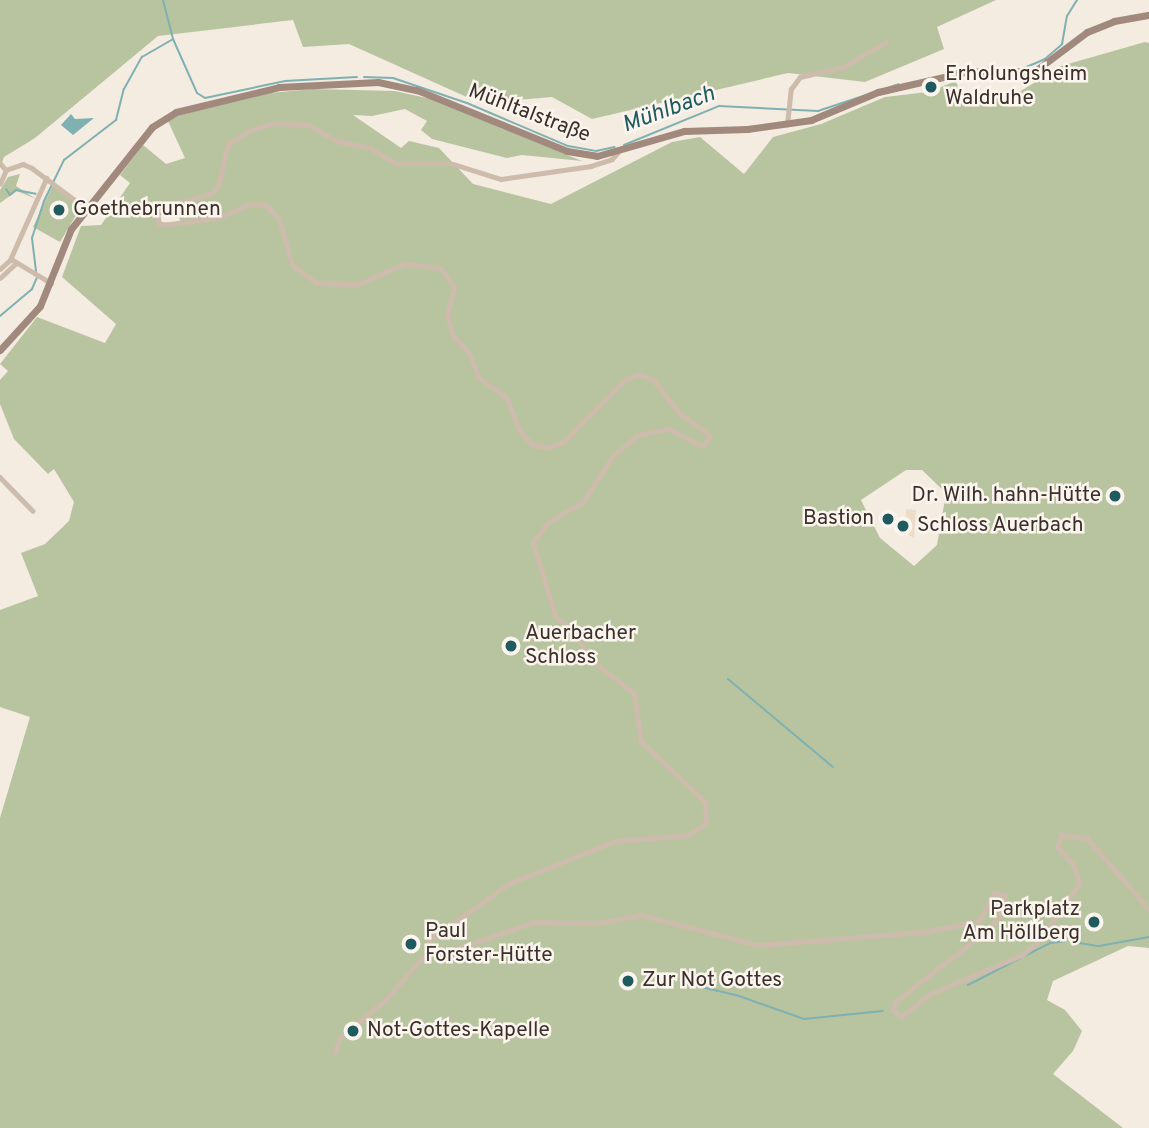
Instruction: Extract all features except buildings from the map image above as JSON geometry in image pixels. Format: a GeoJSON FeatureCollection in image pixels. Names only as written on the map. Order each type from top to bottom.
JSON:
{"type":"FeatureCollection","features":[{"type":"Feature","properties":{"kind":"main road","name":"Mühltalstraße"},"geometry":{"type":"LineString","coordinates":[[0,349],[40,306],[52,283],[68,234],[162,118],[248,93],[300,85],[370,82],[401,86],[574,153],[597,156],[684,131],[787,125],[836,112],[878,92],[965,72],[1035,71],[1087,32],[1114,21],[1149,15]]}},
{"type":"Feature","properties":{"kind":"street"},"geometry":{"type":"LineString","coordinates":[[787,125],[789,104],[800,77],[844,67],[886,42]]}},
{"type":"Feature","properties":{"kind":"street"},"geometry":{"type":"LineString","coordinates":[[334,1053],[340,1038],[385,1000],[428,952],[429,940],[510,883],[615,841],[689,835],[706,823],[705,802],[650,755],[641,742],[634,694],[592,661],[580,642],[553,611],[550,587],[533,548],[540,530],[583,502],[612,457],[636,435],[669,429],[703,446],[710,440],[706,430],[682,416],[653,380],[639,375],[626,380],[564,442],[549,448],[532,445],[522,435],[503,394],[477,374],[469,353],[452,335],[447,314],[454,287],[441,269],[404,264],[358,285],[316,283],[292,265],[281,225],[265,205],[254,204],[218,218],[167,225],[159,224],[157,217],[167,206],[212,192],[218,186],[225,147],[243,134],[274,123],[309,125],[397,164],[453,164],[494,178],[591,166],[612,159],[618,152]]}},
{"type":"Feature","properties":{"kind":"street"},"geometry":{"type":"LineString","coordinates":[[0,163],[6,170]]}},
{"type":"Feature","properties":{"kind":"street"},"geometry":{"type":"LineString","coordinates":[[0,184],[6,170],[23,164],[52,181],[87,209]]}},
{"type":"Feature","properties":{"kind":"street"},"geometry":{"type":"LineString","coordinates":[[0,269],[11,258],[52,181]]}},
{"type":"Feature","properties":{"kind":"street"},"geometry":{"type":"LineString","coordinates":[[11,258],[52,283]]}},
{"type":"Feature","properties":{"kind":"street"},"geometry":{"type":"LineString","coordinates":[[0,278],[16,263]]}},
{"type":"Feature","properties":{"kind":"street"},"geometry":{"type":"LineString","coordinates":[[0,477],[33,510]]}},
{"type":"Feature","properties":{"kind":"street"},"geometry":{"type":"LineString","coordinates":[[428,952],[435,955],[482,942],[534,922],[597,923],[642,915],[768,946],[924,932],[979,920],[992,895],[1002,893],[1006,907],[990,929],[901,997],[894,1013],[904,1016],[939,990],[1022,955],[1041,939],[1079,884],[1074,866],[1057,848],[1061,835],[1087,838],[1149,909]]}},
{"type":"Feature","properties":{"kind":"green space"},"geometry":{"type":"Polygon","coordinates":[[[0,0],[996,0],[937,27],[944,49],[865,82],[788,73],[592,119],[552,97],[480,103],[349,44],[303,47],[293,20],[158,36],[35,138],[4,157],[0,168],[0,0]]]}},
{"type":"Feature","properties":{"kind":"green space"},"geometry":{"type":"Polygon","coordinates":[[[1149,43],[1149,948],[1128,946],[1053,981],[1047,1000],[1065,1010],[1082,1031],[1073,1051],[1053,1074],[1123,1128],[0,1128],[0,818],[30,717],[0,707],[0,610],[38,596],[21,553],[45,544],[69,521],[74,502],[54,469],[48,474],[14,439],[0,404],[0,380],[8,371],[0,364],[37,317],[105,343],[116,324],[62,277],[81,226],[101,225],[130,183],[120,175],[143,145],[166,164],[185,158],[167,119],[250,95],[313,89],[395,91],[431,99],[582,161],[522,155],[507,158],[432,139],[421,130],[427,121],[405,109],[372,116],[353,115],[401,148],[409,141],[439,148],[473,184],[551,204],[672,142],[700,137],[744,174],[773,137],[821,124],[885,97],[928,92],[956,81],[962,99],[1011,97],[1061,66],[1149,43]],[[174,202],[156,211],[158,226],[181,223],[174,202]],[[906,470],[861,500],[880,538],[914,566],[937,545],[946,493],[922,470],[906,470]]]}},
{"type":"Feature","properties":{"kind":"green space"},"geometry":{"type":"Polygon","coordinates":[[[20,174],[16,186],[36,199],[17,191],[0,203],[0,190],[8,177],[20,174]]]}},
{"type":"Feature","properties":{"kind":"green space"},"geometry":{"type":"Polygon","coordinates":[[[53,185],[81,207],[60,242],[33,227],[53,185]]]}},
{"type":"Feature","properties":{"kind":"shaded area"},"geometry":{"type":"Polygon","coordinates":[[[906,509],[916,510],[914,538],[889,524],[906,516],[906,509]]]}},
{"type":"Feature","properties":{"kind":"water"},"geometry":{"type":"Polygon","coordinates":[[[71,114],[75,119],[94,118],[73,135],[61,125],[71,114]]]}},
{"type":"Feature","properties":{"kind":"waterway","name":"Mühlbach"},"geometry":{"type":"LineString","coordinates":[[163,0],[173,39]]}},
{"type":"Feature","properties":{"kind":"waterway","name":"Mühlbach"},"geometry":{"type":"LineString","coordinates":[[1024,68],[1045,59],[1062,44],[1067,16],[1077,0]]}},
{"type":"Feature","properties":{"kind":"waterway","name":"Mühlbach"},"geometry":{"type":"LineString","coordinates":[[36,271],[32,238],[44,201],[64,160],[116,120],[124,89],[142,57],[173,39],[197,93],[205,98],[285,81],[357,77]]}},
{"type":"Feature","properties":{"kind":"waterway","name":"Mühlbach"},"geometry":{"type":"LineString","coordinates":[[955,71],[994,68]]}},
{"type":"Feature","properties":{"kind":"waterway","name":"Mühlbach"},"geometry":{"type":"LineString","coordinates":[[364,77],[393,78],[467,103],[568,146],[596,151],[615,147]]}},
{"type":"Feature","properties":{"kind":"waterway","name":"Mühlbach"},"geometry":{"type":"LineString","coordinates":[[624,145],[719,106],[818,111],[899,84]]}},
{"type":"Feature","properties":{"kind":"waterway"},"geometry":{"type":"LineString","coordinates":[[6,189],[10,195],[16,190],[36,194]]}},
{"type":"Feature","properties":{"kind":"waterway","name":"Mühlbach"},"geometry":{"type":"LineString","coordinates":[[0,316],[32,289],[37,277]]}},
{"type":"Feature","properties":{"kind":"waterway"},"geometry":{"type":"LineString","coordinates":[[728,679],[833,767]]}},
{"type":"Feature","properties":{"kind":"waterway"},"geometry":{"type":"LineString","coordinates":[[1079,943],[1099,946],[1149,937]]}},
{"type":"Feature","properties":{"kind":"waterway"},"geometry":{"type":"LineString","coordinates":[[968,985],[1050,943],[1066,941]]}},
{"type":"Feature","properties":{"kind":"waterway"},"geometry":{"type":"LineString","coordinates":[[684,983],[736,995],[804,1019],[883,1011]]}},
{"type":"Feature","properties":{"kind":"place","name":"Erholungsheim Waldruhe"},"geometry":{"type":"Point","coordinates":[931,87]}},
{"type":"Feature","properties":{"kind":"place","name":"Goethebrunnen"},"geometry":{"type":"Point","coordinates":[59,210]}},
{"type":"Feature","properties":{"kind":"place","name":"Dr. Wilh. hahn-Hütte"},"geometry":{"type":"Point","coordinates":[1115,496]}},
{"type":"Feature","properties":{"kind":"place","name":"Bastion"},"geometry":{"type":"Point","coordinates":[888,519]}},
{"type":"Feature","properties":{"kind":"place","name":"Schloss Auerbach"},"geometry":{"type":"Point","coordinates":[903,526]}},
{"type":"Feature","properties":{"kind":"place","name":"Auerbacher Schloss"},"geometry":{"type":"Point","coordinates":[511,646]}},
{"type":"Feature","properties":{"kind":"place","name":"Parkplatz Am Höllberg"},"geometry":{"type":"Point","coordinates":[1094,922]}},
{"type":"Feature","properties":{"kind":"place","name":"Paul Forster-Hütte"},"geometry":{"type":"Point","coordinates":[411,944]}},
{"type":"Feature","properties":{"kind":"place","name":"Zur Not Gottes"},"geometry":{"type":"Point","coordinates":[628,981]}},
{"type":"Feature","properties":{"kind":"place","name":"Not-Gottes-Kapelle"},"geometry":{"type":"Point","coordinates":[353,1031]}}]}
